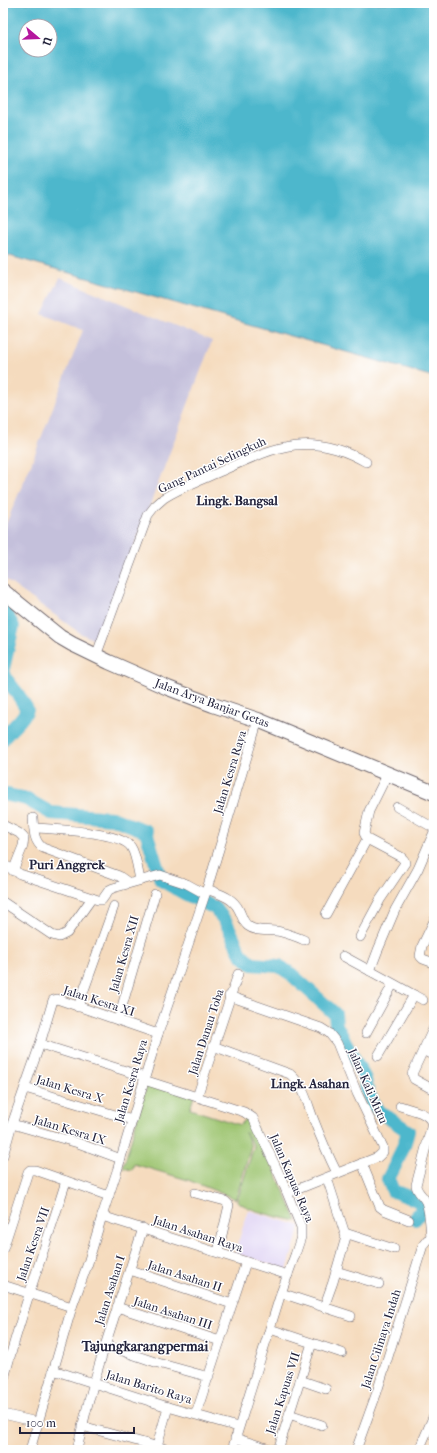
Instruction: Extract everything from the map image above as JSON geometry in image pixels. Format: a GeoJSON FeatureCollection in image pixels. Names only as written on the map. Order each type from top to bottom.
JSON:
{"type":"FeatureCollection","features":[{"type":"Feature","properties":{"kind":"highway","name":"Jalan Arya Banjar Getas"},"geometry":{"type":"LineString","coordinates":[[3,591],[60,637],[96,656],[168,688],[258,720],[434,793]]}},
{"type":"Feature","properties":{"kind":"street","name":"Gang Pantai Selingkuh"},"geometry":{"type":"LineString","coordinates":[[96,656],[148,515],[164,498],[266,452],[284,447],[303,445],[326,447],[349,453],[366,462]]}},
{"type":"Feature","properties":{"kind":"street","name":"Jalan Kesra Raya"},"geometry":{"type":"LineString","coordinates":[[30,1450],[72,1307],[88,1263],[121,1159],[158,1034],[205,894],[258,720]]}},
{"type":"Feature","properties":{"kind":"street"},"geometry":{"type":"LineString","coordinates":[[360,937],[380,900],[405,863],[404,859],[401,857],[367,839],[364,833],[366,820],[388,773]]}},
{"type":"Feature","properties":{"kind":"street"},"geometry":{"type":"LineString","coordinates":[[397,807],[434,828]]}},
{"type":"Feature","properties":{"kind":"street"},"geometry":{"type":"LineString","coordinates":[[34,818],[36,841],[43,848],[118,876],[129,884]]}},
{"type":"Feature","properties":{"kind":"street"},"geometry":{"type":"LineString","coordinates":[[3,825],[24,838],[24,844],[13,871]]}},
{"type":"Feature","properties":{"kind":"street"},"geometry":{"type":"LineString","coordinates":[[34,828],[86,832],[127,843],[132,850],[140,880]]}},
{"type":"Feature","properties":{"kind":"street"},"geometry":{"type":"LineString","coordinates":[[370,971],[395,910],[431,847],[434,832]]}},
{"type":"Feature","properties":{"kind":"street"},"geometry":{"type":"LineString","coordinates":[[326,914],[367,839]]}},
{"type":"Feature","properties":{"kind":"street"},"geometry":{"type":"LineString","coordinates":[[3,864],[24,876],[101,900],[111,889],[140,880],[161,876],[187,884],[205,894],[223,895],[233,902],[239,910],[244,922],[252,928],[282,932],[304,940]]}},
{"type":"Feature","properties":{"kind":"street","name":"Jalan Kesra XII"},"geometry":{"type":"LineString","coordinates":[[118,1020],[155,894]]}},
{"type":"Feature","properties":{"kind":"street"},"geometry":{"type":"LineString","coordinates":[[3,902],[52,935],[59,937],[67,933],[92,898]]}},
{"type":"Feature","properties":{"kind":"street"},"geometry":{"type":"LineString","coordinates":[[78,1007],[114,906]]}},
{"type":"Feature","properties":{"kind":"street"},"geometry":{"type":"LineString","coordinates":[[434,921],[422,946],[420,956],[423,959],[434,963]]}},
{"type":"Feature","properties":{"kind":"street"},"geometry":{"type":"LineString","coordinates":[[343,956],[423,1000]]}},
{"type":"Feature","properties":{"kind":"street","name":"Jalan Danau Toba"},"geometry":{"type":"LineString","coordinates":[[197,1097],[229,996],[238,974]]}},
{"type":"Feature","properties":{"kind":"street"},"geometry":{"type":"LineString","coordinates":[[366,1033],[393,984]]}},
{"type":"Feature","properties":{"kind":"street"},"geometry":{"type":"LineString","coordinates":[[378,1056],[414,995]]}},
{"type":"Feature","properties":{"kind":"street","name":"Jalan Kali Mutu"},"geometry":{"type":"LineString","coordinates":[[229,996],[321,1028],[332,1036],[337,1043],[357,1093],[383,1149],[380,1156],[288,1193]]}},
{"type":"Feature","properties":{"kind":"street","name":"Jalan Kesra XI"},"geometry":{"type":"LineString","coordinates":[[44,1045],[54,1000],[57,999],[158,1034]]}},
{"type":"Feature","properties":{"kind":"street"},"geometry":{"type":"LineString","coordinates":[[434,1027],[412,1076],[414,1079],[434,1090]]}},
{"type":"Feature","properties":{"kind":"street"},"geometry":{"type":"LineString","coordinates":[[3,1156],[12,1124],[25,1088],[44,1045]]}},
{"type":"Feature","properties":{"kind":"street","name":"Jalan Kapuas Raya"},"geometry":{"type":"LineString","coordinates":[[44,1045],[244,1112],[253,1118],[288,1193],[301,1227],[301,1237],[281,1293],[232,1450]]}},
{"type":"Feature","properties":{"kind":"street"},"geometry":{"type":"LineString","coordinates":[[213,1046],[290,1074],[294,1077],[303,1090],[337,1173]]}},
{"type":"Feature","properties":{"kind":"street"},"geometry":{"type":"LineString","coordinates":[[423,1050],[434,1056]]}},
{"type":"Feature","properties":{"kind":"street","name":"Jalan Kesra X"},"geometry":{"type":"LineString","coordinates":[[25,1088],[132,1120]]}},
{"type":"Feature","properties":{"kind":"street"},"geometry":{"type":"LineString","coordinates":[[400,1106],[428,1116],[432,1124],[416,1185],[417,1191],[425,1200],[428,1209],[433,1238]]}},
{"type":"Feature","properties":{"kind":"street","name":"Jalan Kesra IX"},"geometry":{"type":"LineString","coordinates":[[12,1124],[78,1143],[121,1159]]}},
{"type":"Feature","properties":{"kind":"street"},"geometry":{"type":"LineString","coordinates":[[362,1163],[380,1207],[409,1220]]}},
{"type":"Feature","properties":{"kind":"street"},"geometry":{"type":"LineString","coordinates":[[3,1249],[28,1172],[30,1170],[35,1170],[109,1196]]}},
{"type":"Feature","properties":{"kind":"street"},"geometry":{"type":"LineString","coordinates":[[324,1307],[346,1240],[328,1178]]}},
{"type":"Feature","properties":{"kind":"street","name":"Jalan Kesra VII"},"geometry":{"type":"LineString","coordinates":[[3,1383],[11,1350],[66,1181]]}},
{"type":"Feature","properties":{"kind":"street"},"geometry":{"type":"LineString","coordinates":[[195,1193],[225,1201],[229,1205],[218,1252]]}},
{"type":"Feature","properties":{"kind":"street","name":"Jalan Asahan Raya"},"geometry":{"type":"LineString","coordinates":[[102,1216],[288,1275]]}},
{"type":"Feature","properties":{"kind":"street","name":"Jalan Asahan I"},"geometry":{"type":"LineString","coordinates":[[77,1450],[82,1426],[105,1345],[143,1228]]}},
{"type":"Feature","properties":{"kind":"street"},"geometry":{"type":"LineString","coordinates":[[345,1233],[394,1249]]}},
{"type":"Feature","properties":{"kind":"street","name":"Jalan Cilinaya Indah"},"geometry":{"type":"LineString","coordinates":[[356,1450],[377,1392],[423,1245],[427,1240],[433,1238]]}},
{"type":"Feature","properties":{"kind":"street"},"geometry":{"type":"LineString","coordinates":[[196,1414],[246,1262]]}},
{"type":"Feature","properties":{"kind":"street","name":"Jalan Asahan II"},"geometry":{"type":"LineString","coordinates":[[130,1270],[232,1304]]}},
{"type":"Feature","properties":{"kind":"street"},"geometry":{"type":"LineString","coordinates":[[336,1271],[379,1284]]}},
{"type":"Feature","properties":{"kind":"street"},"geometry":{"type":"LineString","coordinates":[[3,1285],[72,1307]]}},
{"type":"Feature","properties":{"kind":"street"},"geometry":{"type":"LineString","coordinates":[[281,1293],[351,1316]]}},
{"type":"Feature","properties":{"kind":"street","name":"Jalan Asahan III"},"geometry":{"type":"LineString","coordinates":[[117,1307],[220,1341]]}},
{"type":"Feature","properties":{"kind":"street"},"geometry":{"type":"LineString","coordinates":[[270,1329],[342,1353]]}},
{"type":"Feature","properties":{"kind":"street","name":"Jalan Kapuas VII"},"geometry":{"type":"LineString","coordinates":[[278,1450],[312,1343]]}},
{"type":"Feature","properties":{"kind":"street"},"geometry":{"type":"LineString","coordinates":[[105,1345],[158,1363],[209,1377]]}},
{"type":"Feature","properties":{"kind":"street","name":"Jalan Barito Raya"},"geometry":{"type":"LineString","coordinates":[[53,1370],[168,1407],[238,1427]]}},
{"type":"Feature","properties":{"kind":"street"},"geometry":{"type":"LineString","coordinates":[[300,1380],[326,1389]]}},
{"type":"Feature","properties":{"kind":"street"},"geometry":{"type":"LineString","coordinates":[[157,1446],[168,1407]]}},
{"type":"Feature","properties":{"kind":"street"},"geometry":{"type":"LineString","coordinates":[[3,1414],[37,1422]]}},
{"type":"Feature","properties":{"kind":"street"},"geometry":{"type":"LineString","coordinates":[[289,1414],[322,1425]]}},
{"type":"Feature","properties":{"kind":"street"},"geometry":{"type":"LineString","coordinates":[[420,1450],[434,1415]]}},
{"type":"Feature","properties":{"kind":"street"},"geometry":{"type":"LineString","coordinates":[[82,1426],[170,1450]]}},
{"type":"Feature","properties":{"kind":"street"},"geometry":{"type":"LineString","coordinates":[[235,1438],[273,1450]]}},
{"type":"Feature","properties":{"kind":"shaded area"},"geometry":{"type":"Polygon","coordinates":[[[60,278],[212,341],[98,642],[80,633],[3,578],[3,531],[31,464],[83,330],[42,314],[60,278]]]}},
{"type":"Feature","properties":{"kind":"shaded area"},"geometry":{"type":"Polygon","coordinates":[[[248,1210],[300,1226],[287,1270],[235,1253],[248,1210]]]}},
{"type":"Feature","properties":{"kind":"green space"},"geometry":{"type":"Polygon","coordinates":[[[148,1081],[194,1096],[190,1109],[193,1110],[240,1125],[250,1115],[297,1221],[257,1211],[237,1201],[254,1146],[245,1132],[251,1146],[236,1199],[188,1180],[134,1164],[132,1170],[123,1168],[148,1081]]]}},
{"type":"Feature","properties":{"kind":"water"},"geometry":{"type":"Polygon","coordinates":[[[3,3],[434,3],[434,377],[3,254],[3,3]]]}},
{"type":"Feature","properties":{"kind":"waterway"},"geometry":{"type":"LineString","coordinates":[[3,609],[13,626],[3,669]]}},
{"type":"Feature","properties":{"kind":"waterway"},"geometry":{"type":"LineString","coordinates":[[3,670],[6,679],[27,709],[23,717],[3,739]]}},
{"type":"Feature","properties":{"kind":"waterway"},"geometry":{"type":"LineString","coordinates":[[3,794],[26,799],[51,813],[112,818],[146,831],[161,880],[215,908],[226,922],[241,954],[252,964],[279,966],[291,974],[335,1014],[336,1025],[365,1079],[368,1093],[374,1105],[380,1112],[408,1131],[402,1150],[388,1179],[393,1191],[417,1200],[422,1204],[421,1211],[415,1219]]}},
{"type":"Feature","properties":{"kind":"district","name":"Lingk. Bangsal"},"geometry":{"type":"Point","coordinates":[237,500]}},
{"type":"Feature","properties":{"kind":"district","name":"Puri Anggrek"},"geometry":{"type":"Point","coordinates":[67,864]}},
{"type":"Feature","properties":{"kind":"district","name":"Lingk. Asahan"},"geometry":{"type":"Point","coordinates":[310,1083]}},
{"type":"Feature","properties":{"kind":"district","name":"Tajungkarangpermai"},"geometry":{"type":"Point","coordinates":[145,1346]}}]}
